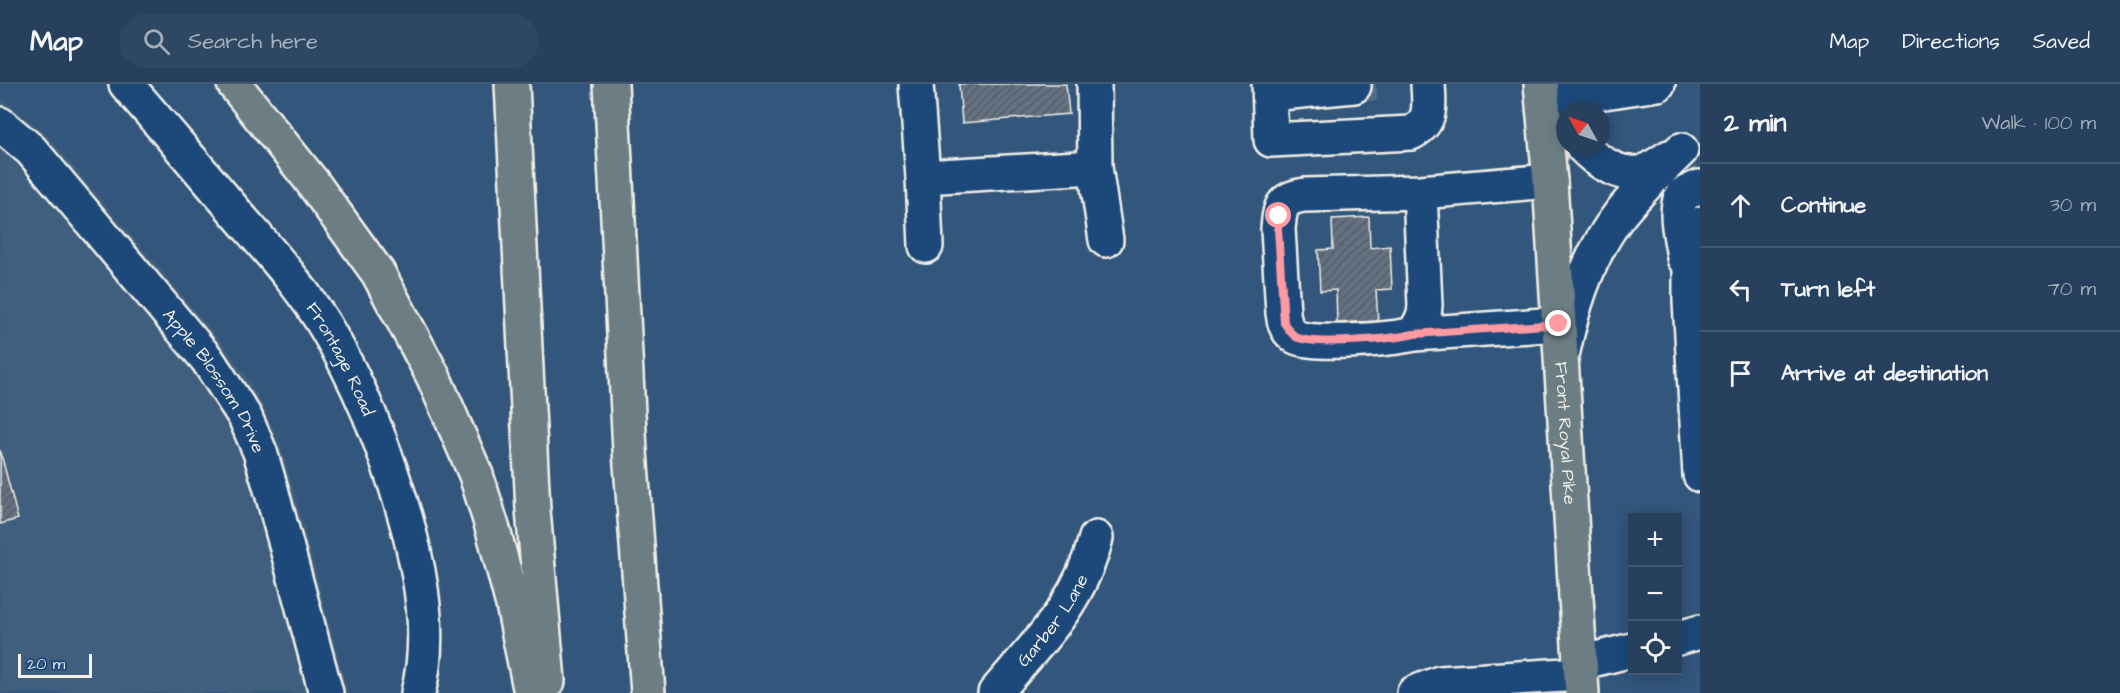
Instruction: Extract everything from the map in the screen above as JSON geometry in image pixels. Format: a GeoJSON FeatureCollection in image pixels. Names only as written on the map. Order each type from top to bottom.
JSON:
{"type":"FeatureCollection","features":[{"type":"Feature","properties":{"kind":"highway"},"geometry":{"type":"LineString","coordinates":[[234,84],[310,179],[378,273],[433,375],[476,475],[513,604],[531,693]]}},
{"type":"Feature","properties":{"kind":"highway"},"geometry":{"type":"LineString","coordinates":[[512,84],[532,498],[549,693]]}},
{"type":"Feature","properties":{"kind":"highway"},"geometry":{"type":"LineString","coordinates":[[610,84],[630,451],[648,693]]}},
{"type":"Feature","properties":{"kind":"highway","name":"Front Royal Pike"},"geometry":{"type":"LineString","coordinates":[[1543,90],[1581,677]]}},
{"type":"Feature","properties":{"kind":"street","name":"Frontage Road"},"geometry":{"type":"LineString","coordinates":[[126,84],[298,287],[324,325],[354,380],[396,483],[417,561],[424,618],[424,668],[418,693]]}},
{"type":"Feature","properties":{"kind":"street"},"geometry":{"type":"LineString","coordinates":[[916,84],[926,246]]}},
{"type":"Feature","properties":{"kind":"street"},"geometry":{"type":"LineString","coordinates":[[1094,84],[1095,167],[1106,240]]}},
{"type":"Feature","properties":{"kind":"street"},"geometry":{"type":"LineString","coordinates":[[1354,86],[1269,89],[1271,140],[1411,133],[1422,127],[1427,117],[1428,84]]}},
{"type":"Feature","properties":{"kind":"street"},"geometry":{"type":"LineString","coordinates":[[1556,111],[1543,90],[1658,84]]}},
{"type":"Feature","properties":{"kind":"street","name":"Apple Blossom Drive"},"geometry":{"type":"LineString","coordinates":[[0,124],[38,159],[207,359],[234,398],[260,452],[326,693]]}},
{"type":"Feature","properties":{"kind":"street"},"geometry":{"type":"LineString","coordinates":[[1593,156],[1609,167],[1627,173],[1644,171],[1690,144]]}},
{"type":"Feature","properties":{"kind":"street"},"geometry":{"type":"LineString","coordinates":[[1562,359],[1575,305],[1607,232],[1620,213],[1690,144]]}},
{"type":"Feature","properties":{"kind":"street"},"geometry":{"type":"LineString","coordinates":[[923,177],[1095,167]]}},
{"type":"Feature","properties":{"kind":"street"},"geometry":{"type":"LineString","coordinates":[[1550,181],[1420,192],[1294,196],[1282,206],[1278,229],[1284,323],[1289,332],[1297,338],[1319,341],[1395,338],[1414,334],[1559,324]]}},
{"type":"Feature","properties":{"kind":"street"},"geometry":{"type":"LineString","coordinates":[[1414,334],[1424,316],[1425,305],[1420,192]]}},
{"type":"Feature","properties":{"kind":"street"},"geometry":{"type":"LineString","coordinates":[[1697,289],[1683,218],[1687,209],[1699,195]]}},
{"type":"Feature","properties":{"kind":"street"},"geometry":{"type":"LineString","coordinates":[[1697,289],[1691,247],[1694,231],[1700,224]]}},
{"type":"Feature","properties":{"kind":"street"},"geometry":{"type":"LineString","coordinates":[[1700,244],[1697,289],[1700,475]]}},
{"type":"Feature","properties":{"kind":"street","name":"Garber Lane"},"geometry":{"type":"LineString","coordinates":[[995,693],[1062,614],[1074,596],[1091,558],[1096,538]]}},
{"type":"Feature","properties":{"kind":"street"},"geometry":{"type":"LineString","coordinates":[[1682,637],[1700,632]]}},
{"type":"Feature","properties":{"kind":"street"},"geometry":{"type":"LineString","coordinates":[[1414,693],[1440,683],[1581,677],[1628,652]]}},
{"type":"Feature","properties":{"kind":"shaded area"},"geometry":{"type":"Polygon","coordinates":[[[0,97],[47,135],[224,345],[246,375],[280,444],[348,693],[0,693],[0,97]]]}},
{"type":"Feature","properties":{"kind":"building"},"geometry":{"type":"Polygon","coordinates":[[[959,84],[1066,84],[1069,114],[962,123],[959,84]]]}},
{"type":"Feature","properties":{"kind":"building"},"geometry":{"type":"Polygon","coordinates":[[[1369,217],[1370,248],[1390,246],[1392,289],[1376,290],[1378,321],[1337,323],[1336,290],[1320,291],[1318,250],[1333,249],[1332,219],[1369,217]]]}},
{"type":"Feature","properties":{"kind":"building"},"geometry":{"type":"Polygon","coordinates":[[[0,450],[18,519],[0,524],[0,450]]]}},
{"type":"Feature","properties":{"kind":"tunnel"},"geometry":{"type":"LineString","coordinates":[[1354,86],[1376,84]]}},
{"type":"Feature","properties":{"kind":"route"},"geometry":{"type":"LineString","coordinates":[[1279,216],[1284,323],[1289,332],[1297,338],[1319,341],[1395,338],[1414,334],[1559,324]]}}]}
